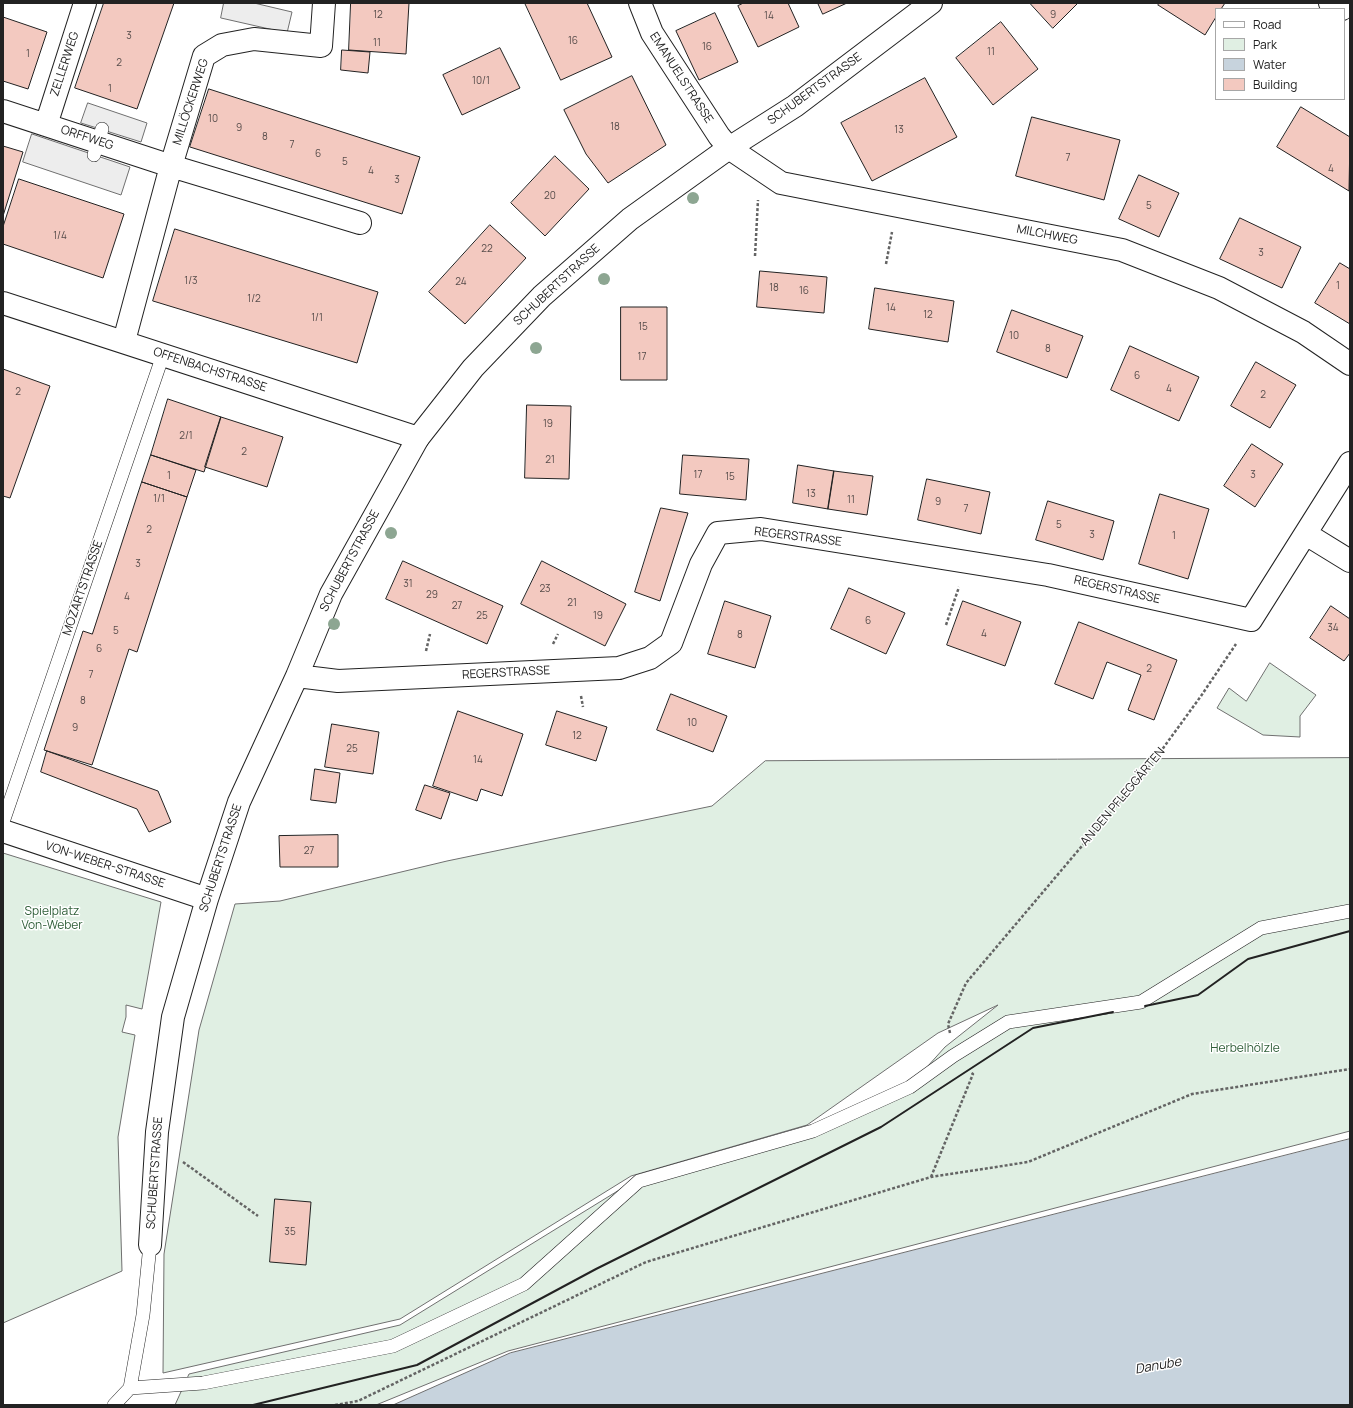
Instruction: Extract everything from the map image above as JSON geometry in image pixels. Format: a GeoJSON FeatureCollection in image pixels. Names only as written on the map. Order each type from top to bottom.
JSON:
{"type":"FeatureCollection","features":[{"type":"Feature","properties":{"kind":"street","name":"ZELLERWEG"},"geometry":{"type":"LineString","coordinates":[[46,125],[85,3]]}},
{"type":"Feature","properties":{"kind":"street","name":"MILLÖCKERWEG"},"geometry":{"type":"LineString","coordinates":[[124,341],[171,166],[204,56],[222,44],[255,32],[321,46],[324,3]]}},
{"type":"Feature","properties":{"kind":"street","name":"EMANUELSTRASSE"},"geometry":{"type":"LineString","coordinates":[[640,3],[652,33],[718,136],[729,148]]}},
{"type":"Feature","properties":{"kind":"street"},"geometry":{"type":"LineString","coordinates":[[1330,3],[1339,8]]}},
{"type":"Feature","properties":{"kind":"street","name":"SCHUBERTSTRASSE"},"geometry":{"type":"LineString","coordinates":[[150,1244],[156,1143],[173,1017],[207,899],[239,802],[331,594],[418,438],[473,368],[542,296],[630,219],[729,148],[795,106],[921,6]]}},
{"type":"Feature","properties":{"kind":"street","name":"ORFFWEG"},"geometry":{"type":"LineString","coordinates":[[3,111],[171,166]]}},
{"type":"Feature","properties":{"kind":"street","name":"MILCHWEG"},"geometry":{"type":"LineString","coordinates":[[729,148],[781,183],[1122,250],[1219,288],[1303,332],[1350,364]]}},
{"type":"Feature","properties":{"kind":"street"},"geometry":{"type":"LineString","coordinates":[[171,166],[360,223]]}},
{"type":"Feature","properties":{"kind":"street","name":"OFFENBACHSTRASSE"},"geometry":{"type":"LineString","coordinates":[[3,303],[124,341],[418,438]]}},
{"type":"Feature","properties":{"kind":"street"},"geometry":{"type":"LineString","coordinates":[[1252,620],[1350,462]]}},
{"type":"Feature","properties":{"kind":"street","name":"REGERSTRASSE"},"geometry":{"type":"LineString","coordinates":[[296,676],[338,681],[619,668],[650,658],[671,643],[701,564],[718,533],[761,529],[1048,575],[1252,620]]}},
{"type":"Feature","properties":{"kind":"street"},"geometry":{"type":"LineString","coordinates":[[1306,534],[1350,562]]}},
{"type":"Feature","properties":{"kind":"street","name":"VON-WEBER-STRASSE"},"geometry":{"type":"LineString","coordinates":[[3,831],[207,899]]}},
{"type":"Feature","properties":{"kind":"lane","name":"MOZARTSTRASSE"},"geometry":{"type":"LineString","coordinates":[[3,822],[163,355]]}},
{"type":"Feature","properties":{"kind":"lane"},"geometry":{"type":"LineString","coordinates":[[114,1405],[130,1388],[204,1383],[393,1346],[524,1284],[639,1181],[813,1132],[910,1087],[953,1056],[1008,1022],[1141,1002],[1262,928],[1350,911]]}},
{"type":"Feature","properties":{"kind":"lane","name":"SCHUBERTSTRASSE"},"geometry":{"type":"LineString","coordinates":[[130,1388],[143,1314],[150,1244]]}},
{"type":"Feature","properties":{"kind":"path"},"geometry":{"type":"LineString","coordinates":[[755,256],[759,196],[766,173]]}},
{"type":"Feature","properties":{"kind":"path"},"geometry":{"type":"LineString","coordinates":[[886,264],[896,206]]}},
{"type":"Feature","properties":{"kind":"path"},"geometry":{"type":"LineString","coordinates":[[946,625],[967,562]]}},
{"type":"Feature","properties":{"kind":"path","name":"AN DEN PFLEGGÄRTEN"},"geometry":{"type":"LineString","coordinates":[[953,1056],[948,1024],[966,983],[1153,762],[1201,696],[1252,620]]}},
{"type":"Feature","properties":{"kind":"path"},"geometry":{"type":"LineString","coordinates":[[932,1177],[973,1074],[953,1056]]}},
{"type":"Feature","properties":{"kind":"path"},"geometry":{"type":"LineString","coordinates":[[335,1405],[358,1401],[646,1262],[932,1177],[1028,1162],[1192,1094],[1350,1069]]}},
{"type":"Feature","properties":{"kind":"path"},"geometry":{"type":"LineString","coordinates":[[156,1143],[258,1216]]}},
{"type":"Feature","properties":{"kind":"green space"},"geometry":{"type":"Polygon","coordinates":[[[1270,663],[1316,695],[1300,716],[1300,737],[1263,735],[1217,708],[1229,688],[1246,701],[1270,663]]]}},
{"type":"Feature","properties":{"kind":"green space","name":"Herbelhölzle"},"geometry":{"type":"Polygon","coordinates":[[[1350,758],[1350,1131],[508,1351],[376,1405],[175,1405],[189,1374],[400,1325],[637,1179],[812,1130],[909,1087],[945,1047],[998,1005],[938,1033],[807,1125],[631,1176],[400,1319],[163,1373],[164,1254],[199,1030],[235,904],[280,901],[447,861],[712,806],[765,761],[1350,758]]]}},
{"type":"Feature","properties":{"kind":"green space","name":"Spielplatz Von-Weber"},"geometry":{"type":"Polygon","coordinates":[[[3,853],[161,902],[142,1009],[126,1005],[126,1017],[122,1032],[135,1035],[118,1137],[122,1271],[3,1323],[3,853]]]}},
{"type":"Feature","properties":{"kind":"shaded area"},"geometry":{"type":"Polygon","coordinates":[[[224,3],[254,3],[292,12],[287,33],[221,18],[224,3]]]}},
{"type":"Feature","properties":{"kind":"shaded area"},"geometry":{"type":"Polygon","coordinates":[[[88,103],[147,123],[141,142],[81,123],[88,103]]]}},
{"type":"Feature","properties":{"kind":"shaded area"},"geometry":{"type":"Polygon","coordinates":[[[32,134],[130,167],[121,195],[23,162],[32,134]]]}},
{"type":"Feature","properties":{"kind":"water","name":"Danube"},"geometry":{"type":"Polygon","coordinates":[[[1350,1139],[1350,1405],[393,1405],[510,1353],[1350,1139]]]}},
{"type":"Feature","properties":{"kind":"building"},"geometry":{"type":"Polygon","coordinates":[[[104,3],[174,3],[137,109],[75,88],[104,3]]]}},
{"type":"Feature","properties":{"kind":"building"},"geometry":{"type":"Polygon","coordinates":[[[351,3],[409,3],[406,54],[349,50],[351,3]]]}},
{"type":"Feature","properties":{"kind":"building"},"geometry":{"type":"Polygon","coordinates":[[[525,3],[587,3],[612,57],[561,80],[525,3]]]}},
{"type":"Feature","properties":{"kind":"building"},"geometry":{"type":"Polygon","coordinates":[[[744,3],[788,3],[799,27],[758,47],[738,6],[744,3]]]}},
{"type":"Feature","properties":{"kind":"building"},"geometry":{"type":"Polygon","coordinates":[[[818,3],[847,3],[823,14],[818,3]]]}},
{"type":"Feature","properties":{"kind":"building"},"geometry":{"type":"Polygon","coordinates":[[[1030,3],[1078,3],[1053,28],[1030,3]]]}},
{"type":"Feature","properties":{"kind":"building"},"geometry":{"type":"Polygon","coordinates":[[[1160,3],[1225,3],[1222,8],[1215,8],[1215,19],[1205,35],[1158,5],[1160,3]]]}},
{"type":"Feature","properties":{"kind":"building"},"geometry":{"type":"Polygon","coordinates":[[[715,13],[738,62],[699,80],[676,31],[715,13]]]}},
{"type":"Feature","properties":{"kind":"building"},"geometry":{"type":"Polygon","coordinates":[[[3,17],[47,32],[28,89],[3,81],[3,17]]]}},
{"type":"Feature","properties":{"kind":"building"},"geometry":{"type":"Polygon","coordinates":[[[1001,22],[1038,69],[993,105],[956,58],[1001,22]]]}},
{"type":"Feature","properties":{"kind":"building"},"geometry":{"type":"Polygon","coordinates":[[[500,48],[520,88],[462,115],[443,75],[500,48]]]}},
{"type":"Feature","properties":{"kind":"building"},"geometry":{"type":"Polygon","coordinates":[[[342,50],[370,52],[368,73],[341,70],[342,50]]]}},
{"type":"Feature","properties":{"kind":"building"},"geometry":{"type":"Polygon","coordinates":[[[632,76],[666,145],[608,183],[586,154],[564,110],[632,76]]]}},
{"type":"Feature","properties":{"kind":"building"},"geometry":{"type":"Polygon","coordinates":[[[925,78],[957,137],[872,181],[841,123],[925,78]]]}},
{"type":"Feature","properties":{"kind":"building"},"geometry":{"type":"Polygon","coordinates":[[[209,89],[420,157],[402,214],[190,147],[209,89]]]}},
{"type":"Feature","properties":{"kind":"building"},"geometry":{"type":"Polygon","coordinates":[[[1301,107],[1350,137],[1349,191],[1277,147],[1301,107]]]}},
{"type":"Feature","properties":{"kind":"building"},"geometry":{"type":"Polygon","coordinates":[[[1032,117],[1120,140],[1104,200],[1016,176],[1032,117]]]}},
{"type":"Feature","properties":{"kind":"building"},"geometry":{"type":"Polygon","coordinates":[[[3,146],[23,152],[3,216],[3,146]]]}},
{"type":"Feature","properties":{"kind":"building"},"geometry":{"type":"Polygon","coordinates":[[[555,156],[589,189],[545,236],[511,203],[555,156]]]}},
{"type":"Feature","properties":{"kind":"building"},"geometry":{"type":"Polygon","coordinates":[[[1139,175],[1179,193],[1159,237],[1119,219],[1139,175]]]}},
{"type":"Feature","properties":{"kind":"building"},"geometry":{"type":"Polygon","coordinates":[[[19,179],[124,214],[103,278],[3,244],[3,227],[19,179]]]}},
{"type":"Feature","properties":{"kind":"building"},"geometry":{"type":"Polygon","coordinates":[[[1240,218],[1301,247],[1282,288],[1220,259],[1240,218]]]}},
{"type":"Feature","properties":{"kind":"building"},"geometry":{"type":"Polygon","coordinates":[[[490,225],[526,258],[465,324],[429,292],[490,225]]]}},
{"type":"Feature","properties":{"kind":"building"},"geometry":{"type":"Polygon","coordinates":[[[175,229],[378,292],[357,363],[153,301],[175,229]]]}},
{"type":"Feature","properties":{"kind":"building"},"geometry":{"type":"Polygon","coordinates":[[[1340,263],[1350,269],[1350,324],[1315,303],[1340,263]]]}},
{"type":"Feature","properties":{"kind":"building"},"geometry":{"type":"Polygon","coordinates":[[[760,271],[827,277],[824,313],[757,307],[760,271]]]}},
{"type":"Feature","properties":{"kind":"building"},"geometry":{"type":"Polygon","coordinates":[[[875,288],[954,301],[948,342],[869,329],[875,288]]]}},
{"type":"Feature","properties":{"kind":"building"},"geometry":{"type":"Polygon","coordinates":[[[621,307],[667,307],[667,380],[621,380],[621,307]]]}},
{"type":"Feature","properties":{"kind":"building"},"geometry":{"type":"Polygon","coordinates":[[[1012,310],[1083,336],[1067,378],[997,352],[1012,310]]]}},
{"type":"Feature","properties":{"kind":"building"},"geometry":{"type":"Polygon","coordinates":[[[1130,346],[1199,377],[1179,421],[1111,390],[1130,346]]]}},
{"type":"Feature","properties":{"kind":"building"},"geometry":{"type":"Polygon","coordinates":[[[1256,362],[1296,385],[1270,428],[1231,406],[1256,362]]]}},
{"type":"Feature","properties":{"kind":"building"},"geometry":{"type":"Polygon","coordinates":[[[3,369],[50,386],[10,498],[3,496],[3,369]]]}},
{"type":"Feature","properties":{"kind":"building"},"geometry":{"type":"Polygon","coordinates":[[[168,399],[221,417],[204,472],[151,455],[168,399]]]}},
{"type":"Feature","properties":{"kind":"building"},"geometry":{"type":"Polygon","coordinates":[[[527,405],[571,406],[569,479],[525,478],[527,405]]]}},
{"type":"Feature","properties":{"kind":"building"},"geometry":{"type":"Polygon","coordinates":[[[221,417],[283,437],[267,487],[205,467],[221,417]]]}},
{"type":"Feature","properties":{"kind":"building"},"geometry":{"type":"Polygon","coordinates":[[[1252,444],[1283,464],[1255,507],[1224,486],[1252,444]]]}},
{"type":"Feature","properties":{"kind":"building"},"geometry":{"type":"Polygon","coordinates":[[[151,455],[196,470],[187,497],[142,482],[151,455]]]}},
{"type":"Feature","properties":{"kind":"building"},"geometry":{"type":"Polygon","coordinates":[[[683,455],[749,459],[746,500],[680,494],[683,455]]]}},
{"type":"Feature","properties":{"kind":"building"},"geometry":{"type":"Polygon","coordinates":[[[798,465],[834,471],[828,509],[793,503],[798,465]]]}},
{"type":"Feature","properties":{"kind":"building"},"geometry":{"type":"Polygon","coordinates":[[[834,471],[873,476],[867,515],[828,509],[834,471]]]}},
{"type":"Feature","properties":{"kind":"building"},"geometry":{"type":"Polygon","coordinates":[[[927,479],[990,492],[981,534],[918,520],[927,479]]]}},
{"type":"Feature","properties":{"kind":"building"},"geometry":{"type":"Polygon","coordinates":[[[142,482],[187,497],[137,652],[129,649],[92,765],[44,750],[83,631],[92,634],[142,482]]]}},
{"type":"Feature","properties":{"kind":"building"},"geometry":{"type":"Polygon","coordinates":[[[1160,494],[1209,509],[1188,579],[1139,564],[1160,494]]]}},
{"type":"Feature","properties":{"kind":"building"},"geometry":{"type":"Polygon","coordinates":[[[1048,501],[1114,521],[1103,560],[1036,540],[1048,501]]]}},
{"type":"Feature","properties":{"kind":"building"},"geometry":{"type":"Polygon","coordinates":[[[661,508],[688,513],[660,601],[635,592],[661,508]]]}},
{"type":"Feature","properties":{"kind":"building"},"geometry":{"type":"Polygon","coordinates":[[[403,561],[503,606],[487,644],[386,599],[403,561]]]}},
{"type":"Feature","properties":{"kind":"building"},"geometry":{"type":"Polygon","coordinates":[[[542,561],[626,604],[605,646],[521,604],[542,561]]]}},
{"type":"Feature","properties":{"kind":"building"},"geometry":{"type":"Polygon","coordinates":[[[849,588],[905,613],[886,654],[831,629],[849,588]]]}},
{"type":"Feature","properties":{"kind":"building"},"geometry":{"type":"Polygon","coordinates":[[[725,601],[771,616],[755,668],[708,654],[725,601]]]}},
{"type":"Feature","properties":{"kind":"building"},"geometry":{"type":"Polygon","coordinates":[[[963,601],[1021,622],[1005,666],[947,645],[963,601]]]}},
{"type":"Feature","properties":{"kind":"building"},"geometry":{"type":"Polygon","coordinates":[[[1331,606],[1350,619],[1350,653],[1344,661],[1310,638],[1331,606]]]}},
{"type":"Feature","properties":{"kind":"building"},"geometry":{"type":"Polygon","coordinates":[[[1079,622],[1177,660],[1154,720],[1128,710],[1141,675],[1107,662],[1093,699],[1055,684],[1079,622]]]}},
{"type":"Feature","properties":{"kind":"building"},"geometry":{"type":"Polygon","coordinates":[[[671,694],[727,716],[713,752],[657,730],[671,694]]]}},
{"type":"Feature","properties":{"kind":"building"},"geometry":{"type":"Polygon","coordinates":[[[458,711],[523,734],[502,796],[481,789],[477,801],[433,786],[458,711]]]}},
{"type":"Feature","properties":{"kind":"building"},"geometry":{"type":"Polygon","coordinates":[[[557,711],[607,727],[596,761],[546,745],[557,711]]]}},
{"type":"Feature","properties":{"kind":"building"},"geometry":{"type":"Polygon","coordinates":[[[332,724],[379,732],[373,774],[325,767],[332,724]]]}},
{"type":"Feature","properties":{"kind":"building"},"geometry":{"type":"Polygon","coordinates":[[[47,751],[158,791],[171,822],[149,832],[137,809],[41,772],[47,751]]]}},
{"type":"Feature","properties":{"kind":"building"},"geometry":{"type":"Polygon","coordinates":[[[315,769],[340,773],[336,803],[311,800],[315,769]]]}},
{"type":"Feature","properties":{"kind":"building"},"geometry":{"type":"Polygon","coordinates":[[[425,785],[450,793],[441,819],[416,810],[425,785]]]}},
{"type":"Feature","properties":{"kind":"building"},"geometry":{"type":"Polygon","coordinates":[[[338,835],[338,867],[280,867],[279,836],[338,835]]]}},
{"type":"Feature","properties":{"kind":"building"},"geometry":{"type":"Polygon","coordinates":[[[275,1199],[311,1202],[306,1265],[270,1262],[275,1199]]]}},
{"type":"Feature","properties":{"kind":"wall"},"geometry":{"type":"LineString","coordinates":[[1145,1006],[1198,995],[1248,959],[1350,931]]}},
{"type":"Feature","properties":{"kind":"wall"},"geometry":{"type":"LineString","coordinates":[[253,1405],[417,1365],[596,1269],[881,1127],[1033,1028],[1113,1012]]}}]}
